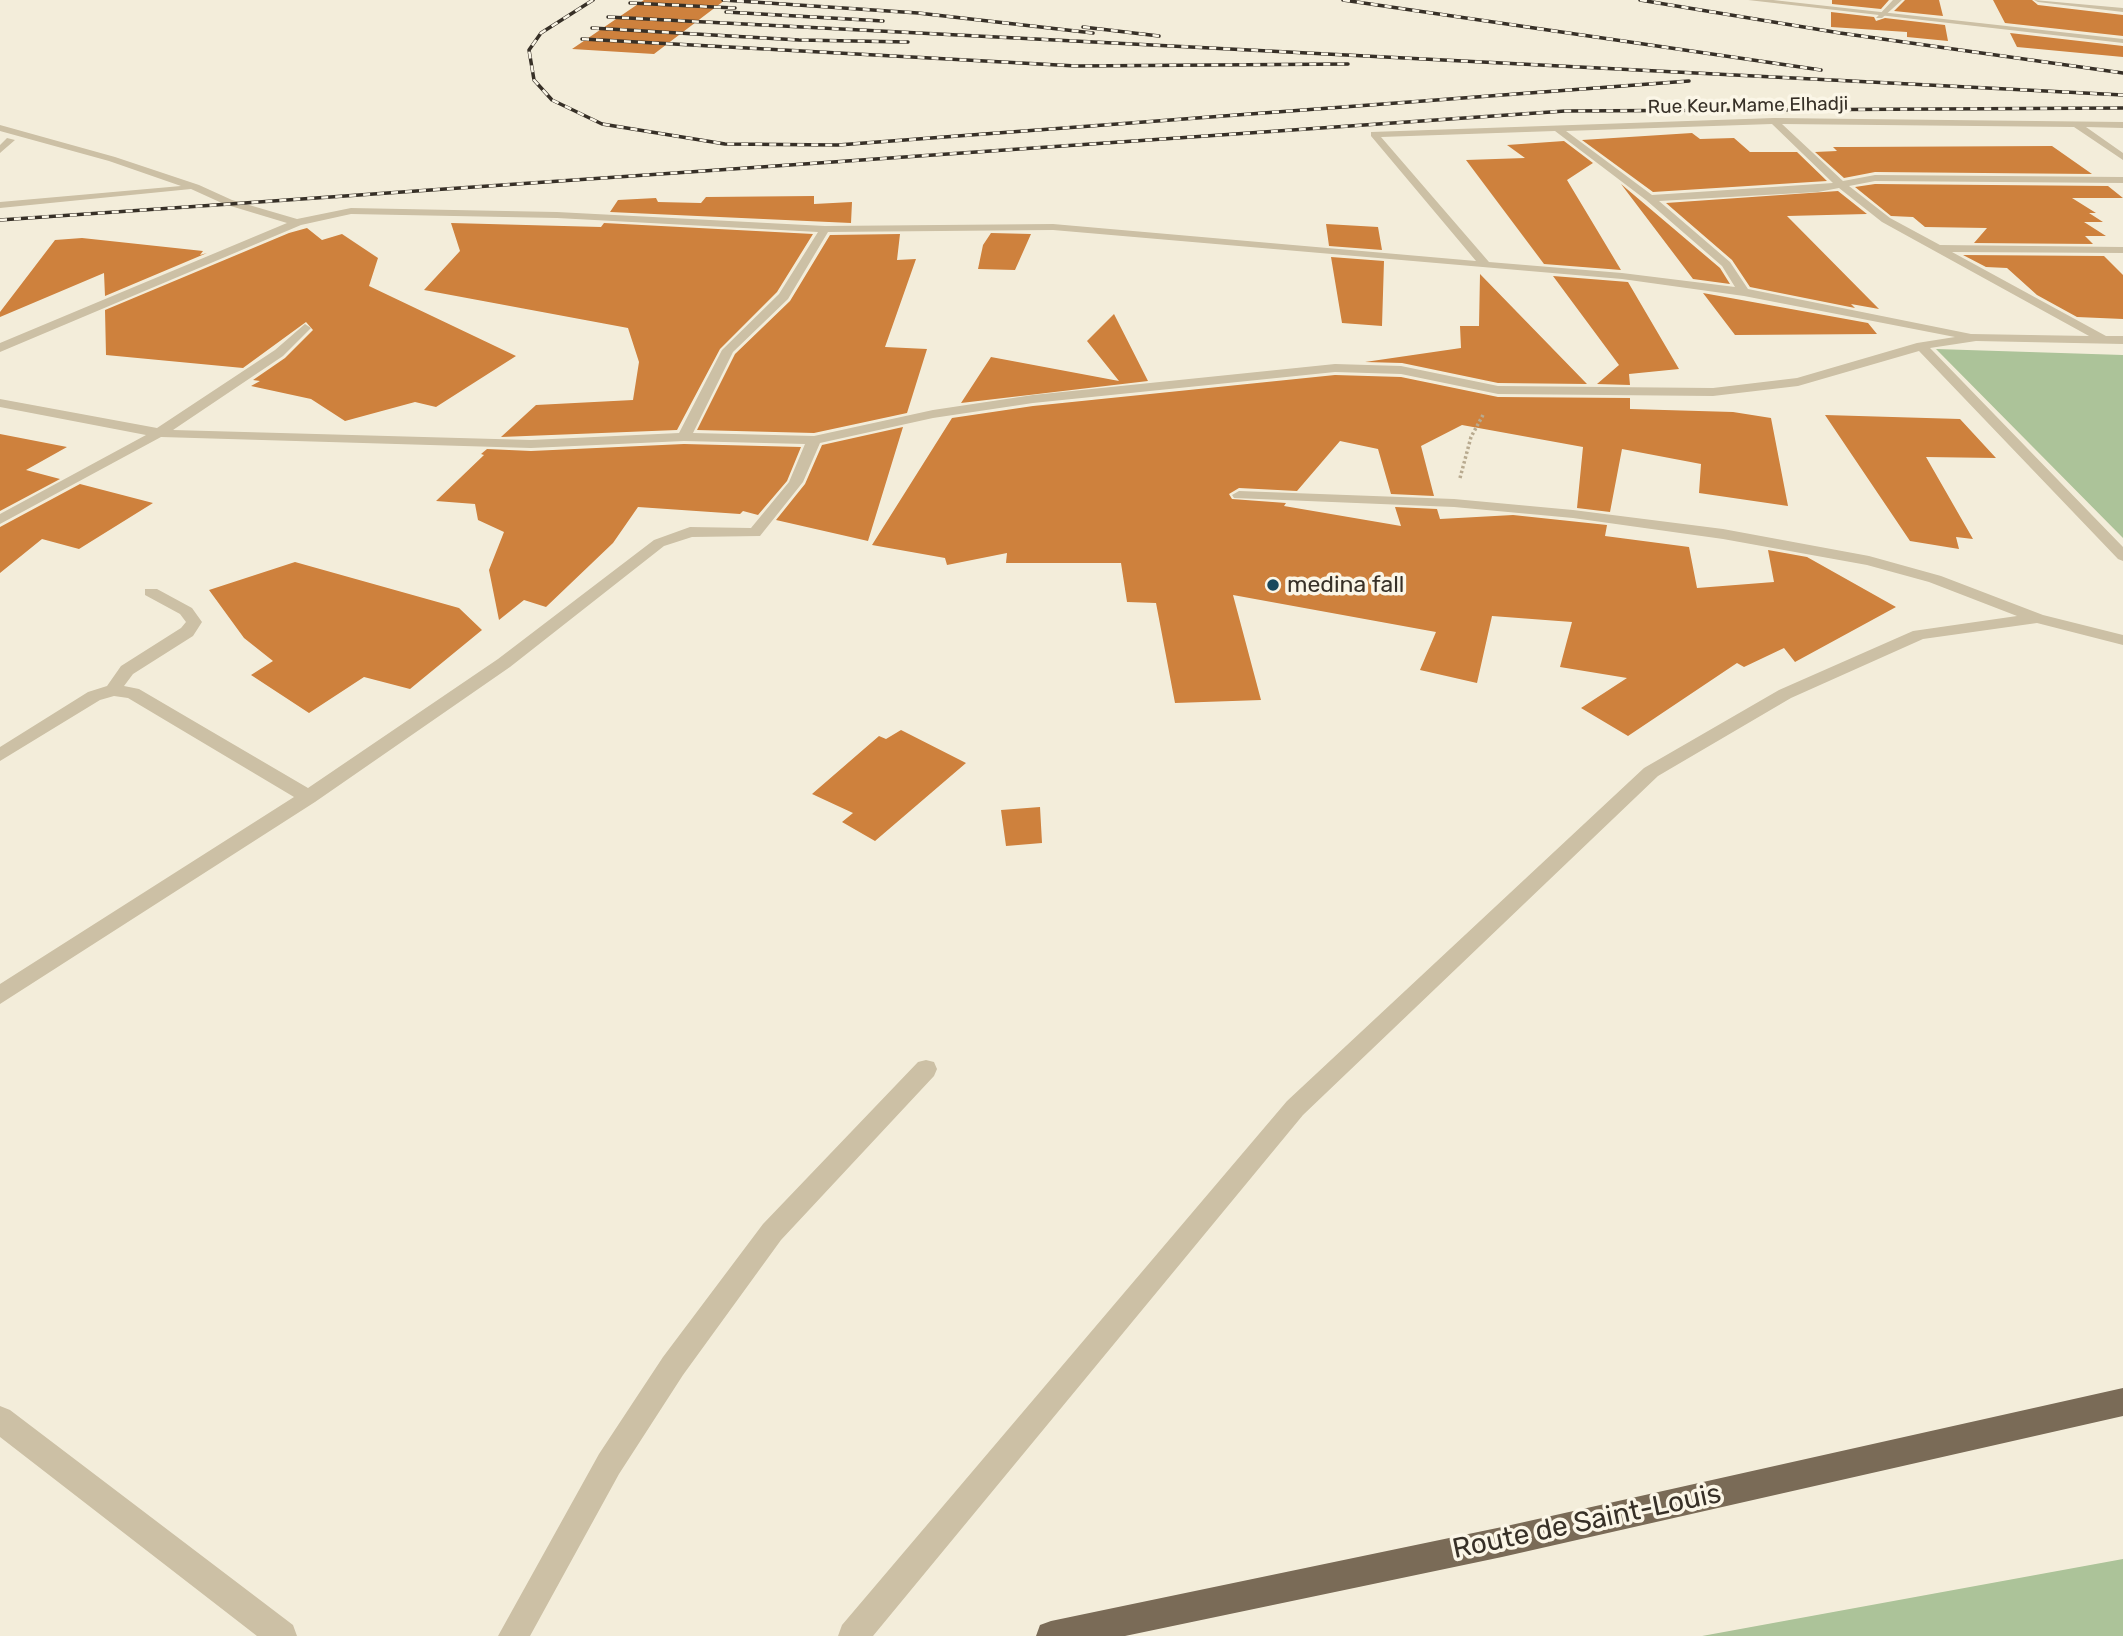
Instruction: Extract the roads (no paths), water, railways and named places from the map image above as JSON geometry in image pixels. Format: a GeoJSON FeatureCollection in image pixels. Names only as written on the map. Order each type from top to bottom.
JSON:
{"type":"FeatureCollection","features":[{"type":"Feature","properties":{"kind":"main road","name":"Route de Saint-Louis"},"geometry":{"type":"LineString","coordinates":[[1051,1636],[1502,1542],[2123,1402]]}},
{"type":"Feature","properties":{"kind":"street"},"geometry":{"type":"LineString","coordinates":[[1752,0],[2123,41]]}},
{"type":"Feature","properties":{"kind":"street"},"geometry":{"type":"LineString","coordinates":[[1879,16],[1898,0]]}},
{"type":"Feature","properties":{"kind":"street"},"geometry":{"type":"LineString","coordinates":[[2038,0],[2123,10]]}},
{"type":"Feature","properties":{"kind":"street"},"geometry":{"type":"LineString","coordinates":[[1774,121],[1841,185],[1886,220],[1932,248],[2107,340]]}},
{"type":"Feature","properties":{"kind":"street","name":"Rue Keur Mame Elhadji"},"geometry":{"type":"LineString","coordinates":[[1486,265],[1374,134],[1774,121],[2123,125]]}},
{"type":"Feature","properties":{"kind":"street"},"geometry":{"type":"LineString","coordinates":[[2075,124],[2123,157]]}},
{"type":"Feature","properties":{"kind":"street"},"geometry":{"type":"LineString","coordinates":[[0,128],[112,159],[195,187],[228,202],[297,223]]}},
{"type":"Feature","properties":{"kind":"street"},"geometry":{"type":"LineString","coordinates":[[1557,128],[1650,198],[1726,264],[1744,292]]}},
{"type":"Feature","properties":{"kind":"street"},"geometry":{"type":"LineString","coordinates":[[0,150],[5,141],[29,138]]}},
{"type":"Feature","properties":{"kind":"street"},"geometry":{"type":"LineString","coordinates":[[1650,198],[1841,185],[1875,177],[2123,180]]}},
{"type":"Feature","properties":{"kind":"street"},"geometry":{"type":"LineString","coordinates":[[0,205],[195,187]]}},
{"type":"Feature","properties":{"kind":"street"},"geometry":{"type":"LineString","coordinates":[[0,348],[297,223],[317,216],[351,211],[557,215],[825,229],[1053,227],[1622,276],[1744,292],[1976,337],[2123,340]]}},
{"type":"Feature","properties":{"kind":"street"},"geometry":{"type":"LineString","coordinates":[[684,437],[728,349],[784,296],[825,229]]}},
{"type":"Feature","properties":{"kind":"street"},"geometry":{"type":"LineString","coordinates":[[1932,248],[2123,250]]}},
{"type":"Feature","properties":{"kind":"street"},"geometry":{"type":"LineString","coordinates":[[0,520],[159,433],[279,353],[305,328]]}},
{"type":"Feature","properties":{"kind":"street"},"geometry":{"type":"LineString","coordinates":[[0,403],[159,433],[531,444],[684,437],[814,440],[933,414],[1033,399],[1322,369],[1401,370],[1497,390],[1713,392],[1798,382],[1921,346],[1976,337]]}},
{"type":"Feature","properties":{"kind":"street"},"geometry":{"type":"LineString","coordinates":[[1921,346],[2123,555]]}},
{"type":"Feature","properties":{"kind":"street"},"geometry":{"type":"LineString","coordinates":[[0,995],[308,797],[504,663],[659,543],[690,532],[755,533],[769,519],[796,482],[814,440]]}},
{"type":"Feature","properties":{"kind":"street"},"geometry":{"type":"LineString","coordinates":[[1239,495],[1454,503],[1649,523],[1817,550],[1935,579],[2037,618],[2123,640]]}},
{"type":"Feature","properties":{"kind":"street"},"geometry":{"type":"LineString","coordinates":[[113,690],[127,670],[187,632],[194,622],[186,611],[151,592]]}},
{"type":"Feature","properties":{"kind":"street"},"geometry":{"type":"LineString","coordinates":[[853,1636],[1295,1108],[1651,772],[1784,694],[1919,635],[2037,618]]}},
{"type":"Feature","properties":{"kind":"street"},"geometry":{"type":"LineString","coordinates":[[0,755],[94,696],[113,690],[133,693],[308,797]]}},
{"type":"Feature","properties":{"kind":"street"},"geometry":{"type":"LineString","coordinates":[[513,1636],[609,1464],[673,1366],[772,1232],[926,1069]]}},
{"type":"Feature","properties":{"kind":"street"},"geometry":{"type":"LineString","coordinates":[[0,1420],[282,1636]]}},
{"type":"Feature","properties":{"kind":"railway"},"geometry":{"type":"LineString","coordinates":[[593,0],[541,33],[529,50],[534,80],[552,100],[602,124],[725,144],[838,145],[1689,81]]}},
{"type":"Feature","properties":{"kind":"railway"},"geometry":{"type":"LineString","coordinates":[[723,0],[918,13],[1093,33]]}},
{"type":"Feature","properties":{"kind":"railway"},"geometry":{"type":"LineString","coordinates":[[1343,0],[1821,70]]}},
{"type":"Feature","properties":{"kind":"railway"},"geometry":{"type":"LineString","coordinates":[[1640,0],[1840,33],[2123,73]]}},
{"type":"Feature","properties":{"kind":"railway"},"geometry":{"type":"LineString","coordinates":[[630,3],[735,8]]}},
{"type":"Feature","properties":{"kind":"railway"},"geometry":{"type":"LineString","coordinates":[[726,12],[883,21]]}},
{"type":"Feature","properties":{"kind":"railway"},"geometry":{"type":"LineString","coordinates":[[608,17],[2123,95]]}},
{"type":"Feature","properties":{"kind":"railway"},"geometry":{"type":"LineString","coordinates":[[1083,27],[1159,36]]}},
{"type":"Feature","properties":{"kind":"railway"},"geometry":{"type":"LineString","coordinates":[[592,28],[799,40],[908,42]]}},
{"type":"Feature","properties":{"kind":"railway"},"geometry":{"type":"LineString","coordinates":[[582,39],[1076,66],[1348,64]]}},
{"type":"Feature","properties":{"kind":"railway"},"geometry":{"type":"LineString","coordinates":[[0,220],[1565,111],[2123,108]]}},
{"type":"Feature","properties":{"kind":"place","name":"medina fall"},"geometry":{"type":"Point","coordinates":[1273,585]}}]}
